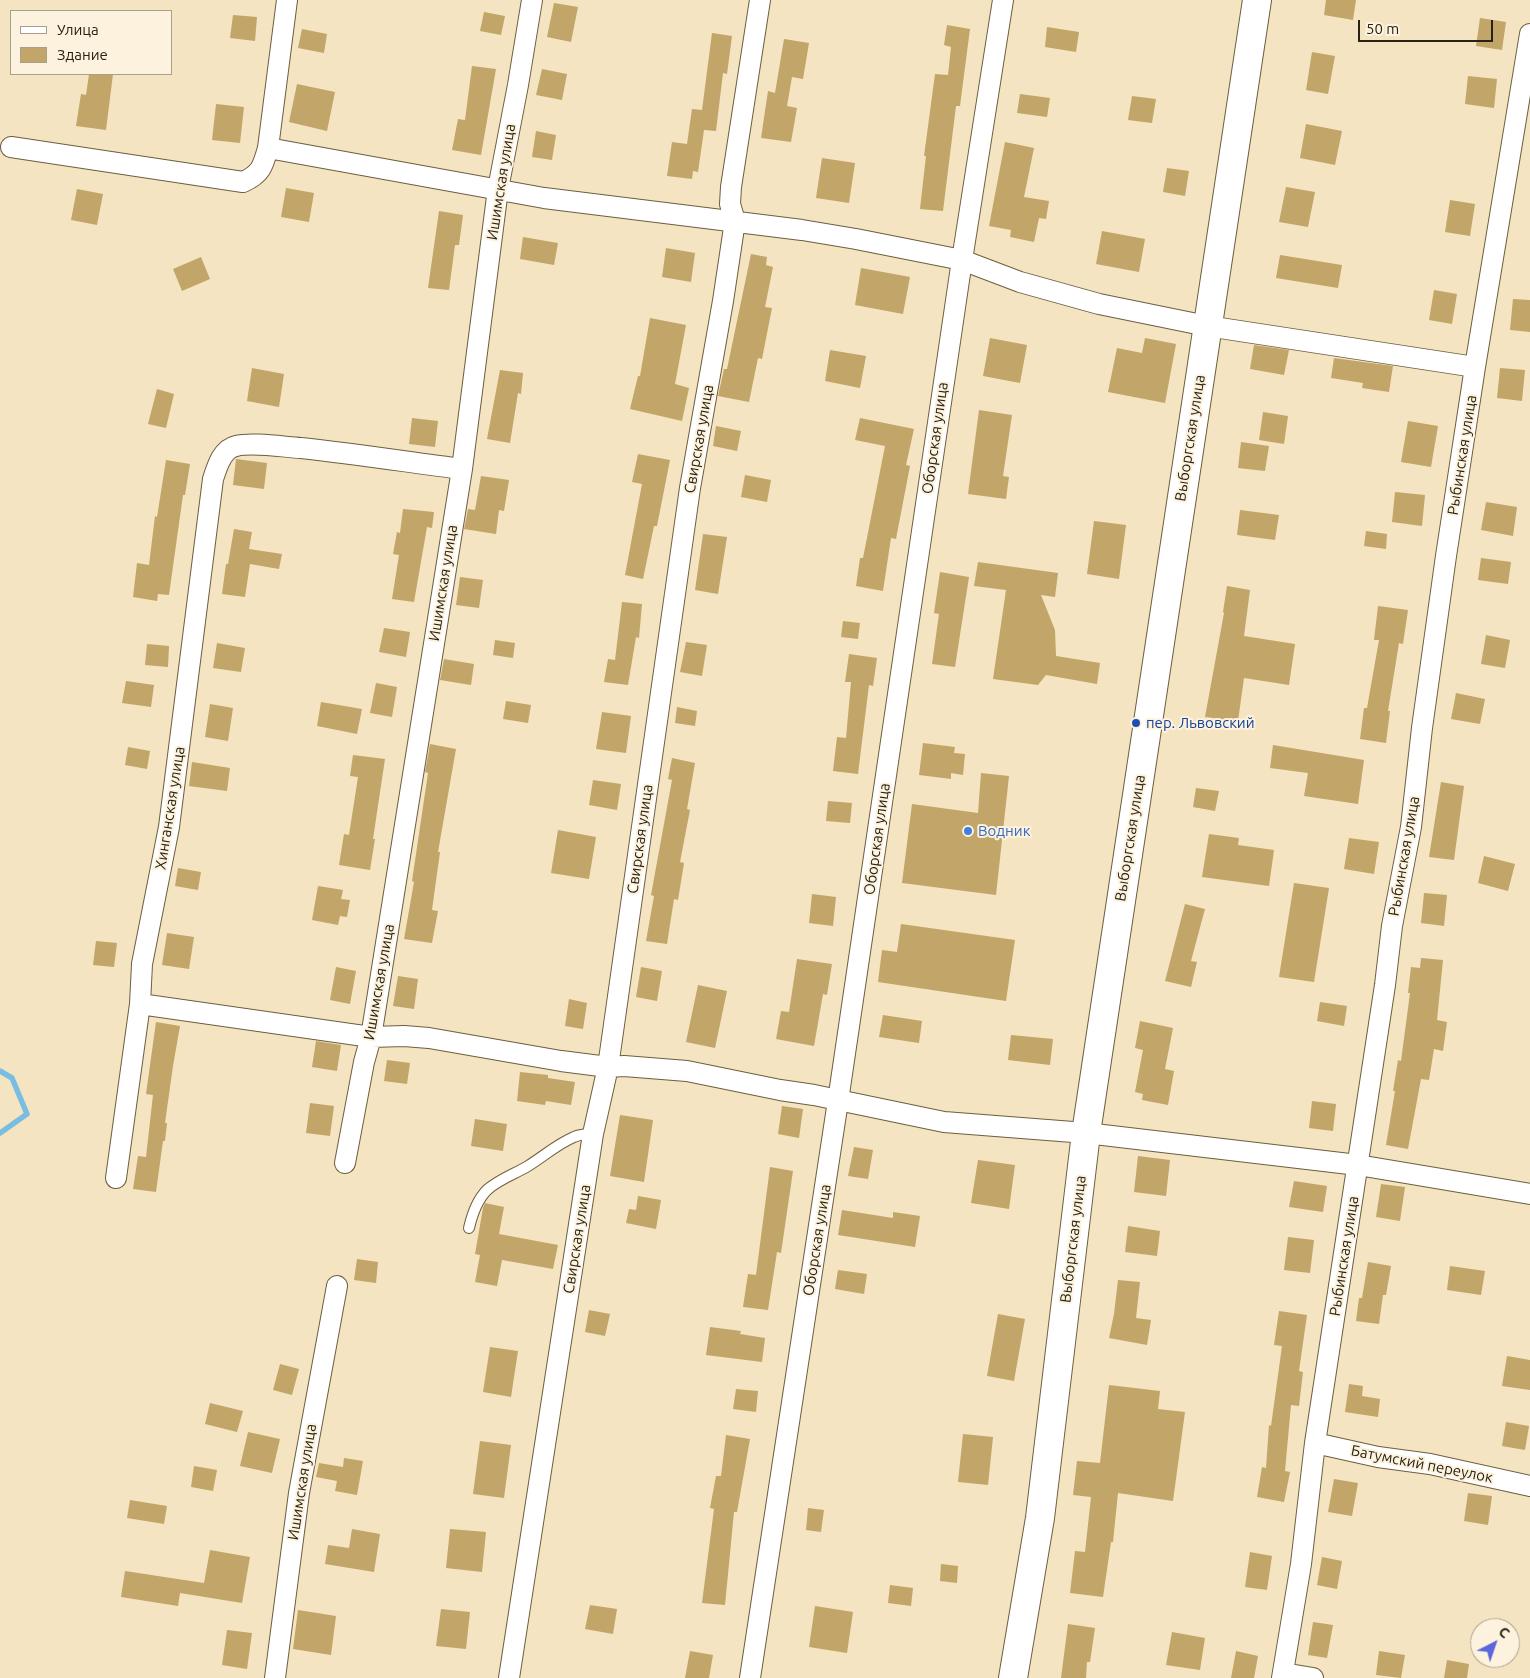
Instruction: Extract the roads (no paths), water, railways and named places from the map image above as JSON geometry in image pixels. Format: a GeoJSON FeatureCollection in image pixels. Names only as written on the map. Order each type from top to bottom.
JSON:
{"type":"FeatureCollection","features":[{"type":"Feature","properties":{"kind":"street"},"geometry":{"type":"LineString","coordinates":[[11,147],[243,182],[252,178],[260,171],[268,148],[287,0]]}},
{"type":"Feature","properties":{"kind":"street","name":"Ишимская улица"},"geometry":{"type":"LineString","coordinates":[[345,1163],[364,1062],[371,1037],[462,469],[498,190],[532,0]]}},
{"type":"Feature","properties":{"kind":"street","name":"Свирская улица"},"geometry":{"type":"LineString","coordinates":[[509,1678],[593,1134],[608,1067],[690,488],[723,302],[734,221],[730,204],[731,187],[760,0]]}},
{"type":"Feature","properties":{"kind":"street","name":"Оборская улица"},"geometry":{"type":"LineString","coordinates":[[750,1678],[838,1101],[962,260],[1003,0]]}},
{"type":"Feature","properties":{"kind":"street","name":"Выборгская улица"},"geometry":{"type":"LineString","coordinates":[[1012,1678],[1040,1518],[1086,1133],[1256,0]]}},
{"type":"Feature","properties":{"kind":"street","name":"Рыбинская улица"},"geometry":{"type":"LineString","coordinates":[[1283,1676],[1301,1564],[1315,1443],[1358,1165],[1392,926],[1411,827],[1445,566],[1475,366],[1530,34]]}},
{"type":"Feature","properties":{"kind":"street"},"geometry":{"type":"LineString","coordinates":[[268,148],[544,198],[734,221],[856,239],[962,260],[1020,282],[1099,304],[1207,326],[1475,366]]}},
{"type":"Feature","properties":{"kind":"street","name":"Хинганская улица"},"geometry":{"type":"LineString","coordinates":[[116,1178],[140,1004],[142,964],[169,827],[213,479],[218,464],[227,451],[236,446],[270,445],[462,469]]}},
{"type":"Feature","properties":{"kind":"street"},"geometry":{"type":"LineString","coordinates":[[140,1004],[371,1037],[404,1036],[428,1038],[561,1061],[608,1067],[624,1066],[687,1071],[944,1122],[1086,1133],[1358,1165],[1530,1194]]}},
{"type":"Feature","properties":{"kind":"street","name":"Ишимская улица"},"geometry":{"type":"LineString","coordinates":[[275,1678],[298,1493],[337,1286]]}},
{"type":"Feature","properties":{"kind":"street","name":"Батумский переулок"},"geometry":{"type":"LineString","coordinates":[[1315,1443],[1378,1457],[1430,1464],[1530,1486]]}},
{"type":"Feature","properties":{"kind":"street"},"geometry":{"type":"LineString","coordinates":[[1283,1676],[1313,1678]]}},
{"type":"Feature","properties":{"kind":"lane"},"geometry":{"type":"LineString","coordinates":[[469,1228],[475,1209],[487,1190],[572,1138],[582,1134],[593,1134]]}},
{"type":"Feature","properties":{"kind":"waterway"},"geometry":{"type":"LineString","coordinates":[[0,1071],[12,1078],[27,1114],[0,1133]]}},
{"type":"Feature","properties":{"kind":"place","name":"пер. Львовский"},"geometry":{"type":"Point","coordinates":[1136,723]}},
{"type":"Feature","properties":{"kind":"place","name":"Водник"},"geometry":{"type":"Point","coordinates":[968,831]}}]}
